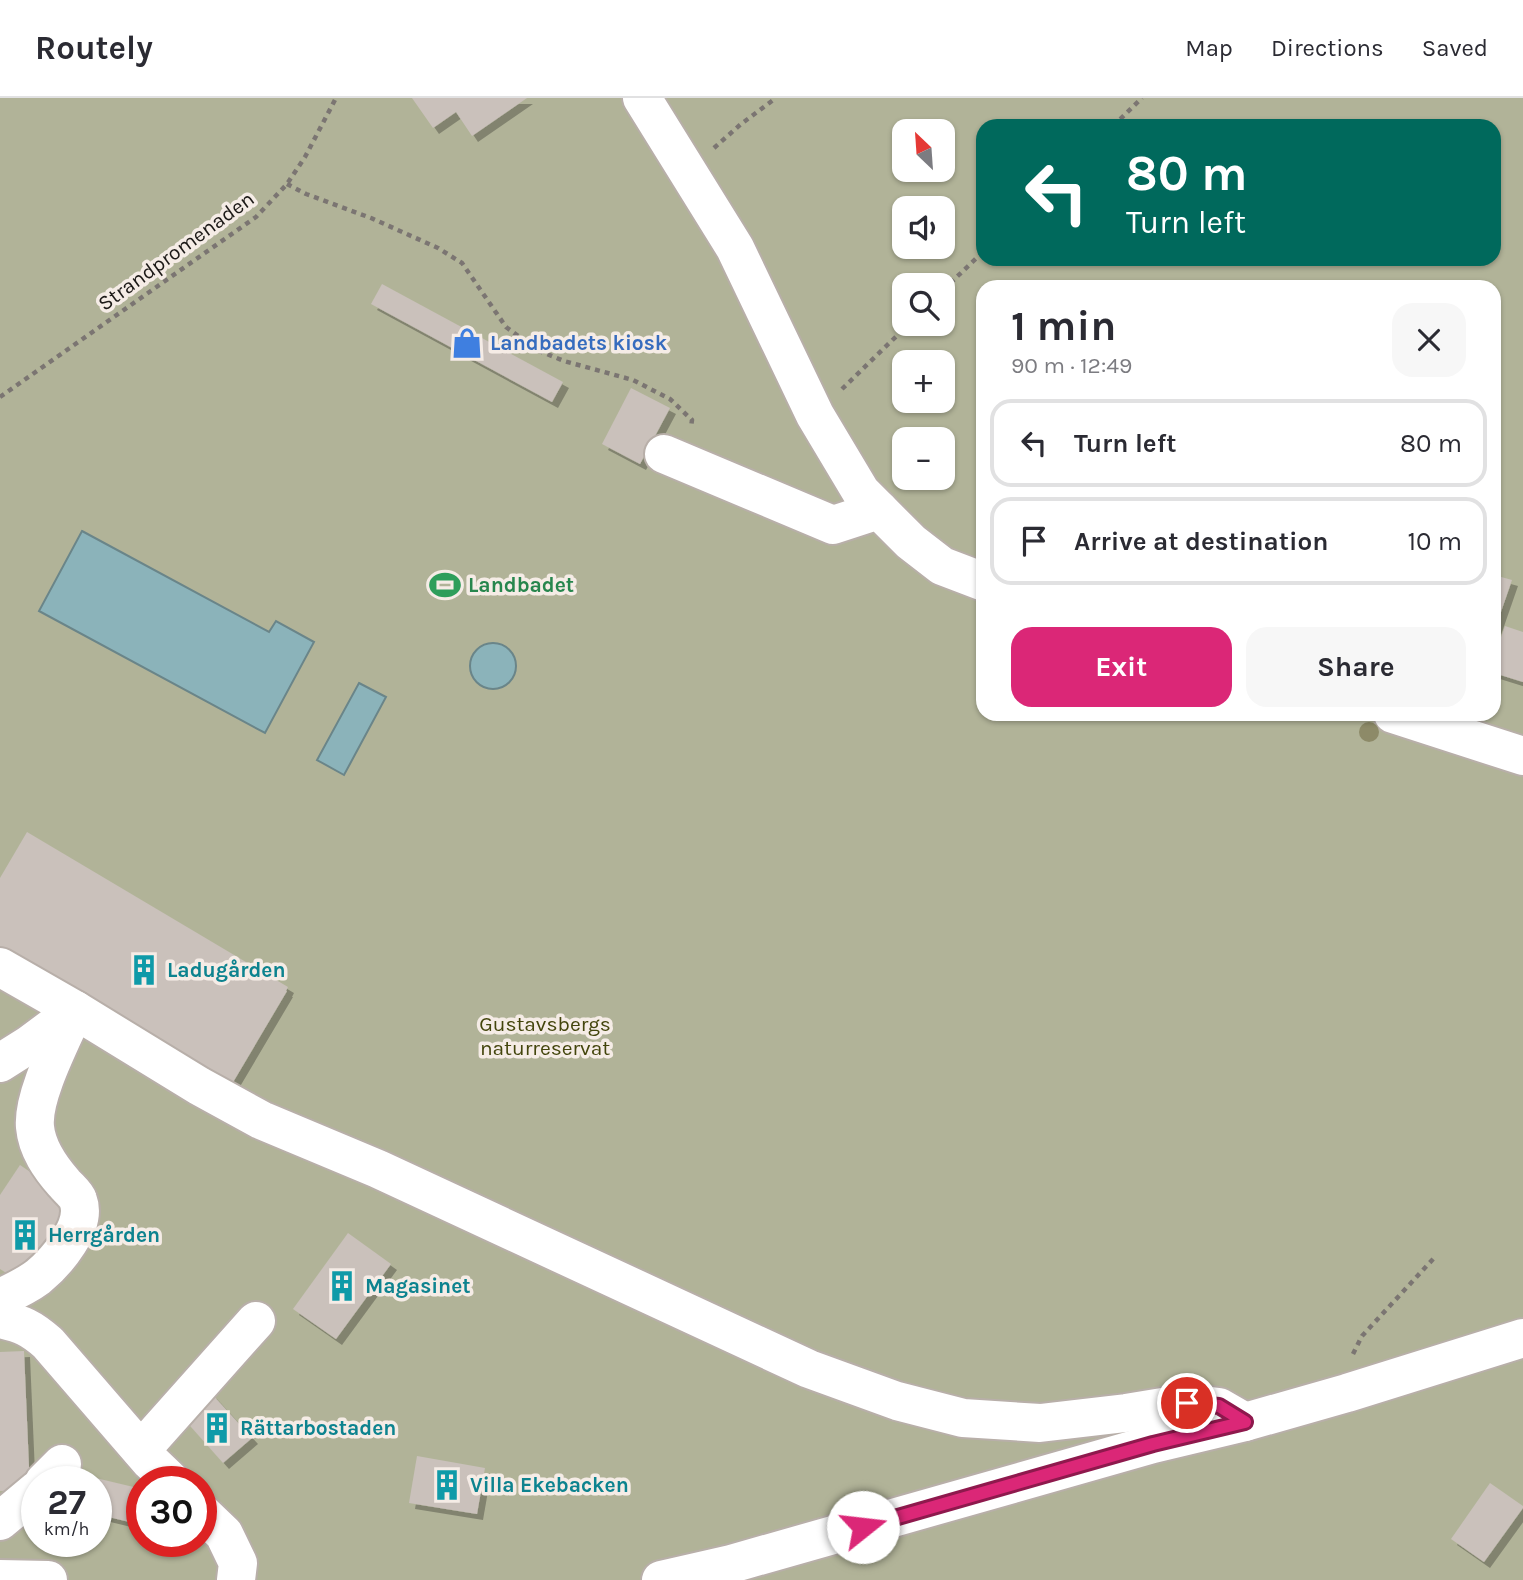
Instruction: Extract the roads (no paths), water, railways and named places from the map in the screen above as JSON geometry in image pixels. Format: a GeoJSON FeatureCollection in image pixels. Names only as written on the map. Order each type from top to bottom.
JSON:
{"type":"FeatureCollection","features":[{"type":"Feature","properties":{"kind":"street"},"geometry":{"type":"LineString","coordinates":[[642,98],[735,248],[815,415],[862,492],[911,542],[942,566],[976,579]]}},
{"type":"Feature","properties":{"kind":"street"},"geometry":{"type":"LineString","coordinates":[[674,458],[833,525],[879,510]]}},
{"type":"Feature","properties":{"kind":"street"},"geometry":{"type":"LineString","coordinates":[[1444,722],[1523,756]]}},
{"type":"Feature","properties":{"kind":"street"},"geometry":{"type":"LineString","coordinates":[[0,967],[261,1120],[378,1169],[809,1369],[897,1401],[963,1418],[1040,1423],[1187,1403],[1219,1406],[1245,1422]]}},
{"type":"Feature","properties":{"kind":"street"},"geometry":{"type":"LineString","coordinates":[[0,1063],[75,1010]]}},
{"type":"Feature","properties":{"kind":"street"},"geometry":{"type":"LineString","coordinates":[[0,1298],[19,1290],[37,1277],[75,1234],[79,1213],[78,1199],[52,1169],[40,1148],[34,1111],[75,1010]]}},
{"type":"Feature","properties":{"kind":"street"},"geometry":{"type":"LineString","coordinates":[[0,1319],[34,1330],[48,1343],[156,1466]]}},
{"type":"Feature","properties":{"kind":"street"},"geometry":{"type":"LineString","coordinates":[[141,1450],[256,1321]]}},
{"type":"Feature","properties":{"kind":"street"},"geometry":{"type":"LineString","coordinates":[[661,1580],[731,1564],[1153,1444],[1245,1422],[1523,1338]]}},
{"type":"Feature","properties":{"kind":"street"},"geometry":{"type":"LineString","coordinates":[[0,1521],[21,1502]]}},
{"type":"Feature","properties":{"kind":"street"},"geometry":{"type":"LineString","coordinates":[[217,1528],[238,1563],[236,1580]]}},
{"type":"Feature","properties":{"kind":"street"},"geometry":{"type":"LineString","coordinates":[[0,1579],[48,1580]]}},
{"type":"Feature","properties":{"kind":"water"},"geometry":{"type":"Polygon","coordinates":[[[82,531],[269,632],[276,621],[314,642],[265,733],[39,611],[82,531]]]}},
{"type":"Feature","properties":{"kind":"water"},"geometry":{"type":"Polygon","coordinates":[[[493,643],[510,649],[516,666],[510,683],[493,689],[476,683],[470,666],[476,649],[493,643]]]}},
{"type":"Feature","properties":{"kind":"water"},"geometry":{"type":"Polygon","coordinates":[[[359,683],[386,697],[344,775],[317,760],[359,683]]]}},
{"type":"Feature","properties":{"kind":"place","name":"Landbadets kiosk"},"geometry":{"type":"Point","coordinates":[467,343]}},
{"type":"Feature","properties":{"kind":"place","name":"Landbadet"},"geometry":{"type":"Point","coordinates":[445,585]}},
{"type":"Feature","properties":{"kind":"place","name":"Ladugården"},"geometry":{"type":"Point","coordinates":[144,970]}},
{"type":"Feature","properties":{"kind":"place","name":"Herrgården"},"geometry":{"type":"Point","coordinates":[25,1235]}},
{"type":"Feature","properties":{"kind":"place","name":"Magasinet"},"geometry":{"type":"Point","coordinates":[342,1286]}},
{"type":"Feature","properties":{"kind":"place","name":"Rättarbostaden"},"geometry":{"type":"Point","coordinates":[217,1428]}},
{"type":"Feature","properties":{"kind":"place","name":"Villa Ekebacken"},"geometry":{"type":"Point","coordinates":[447,1485]}},
{"type":"Feature","properties":{"kind":"park label","name":"Gustavsbergs naturreservat"},"geometry":{"type":"Point","coordinates":[545,1036]}}]}
